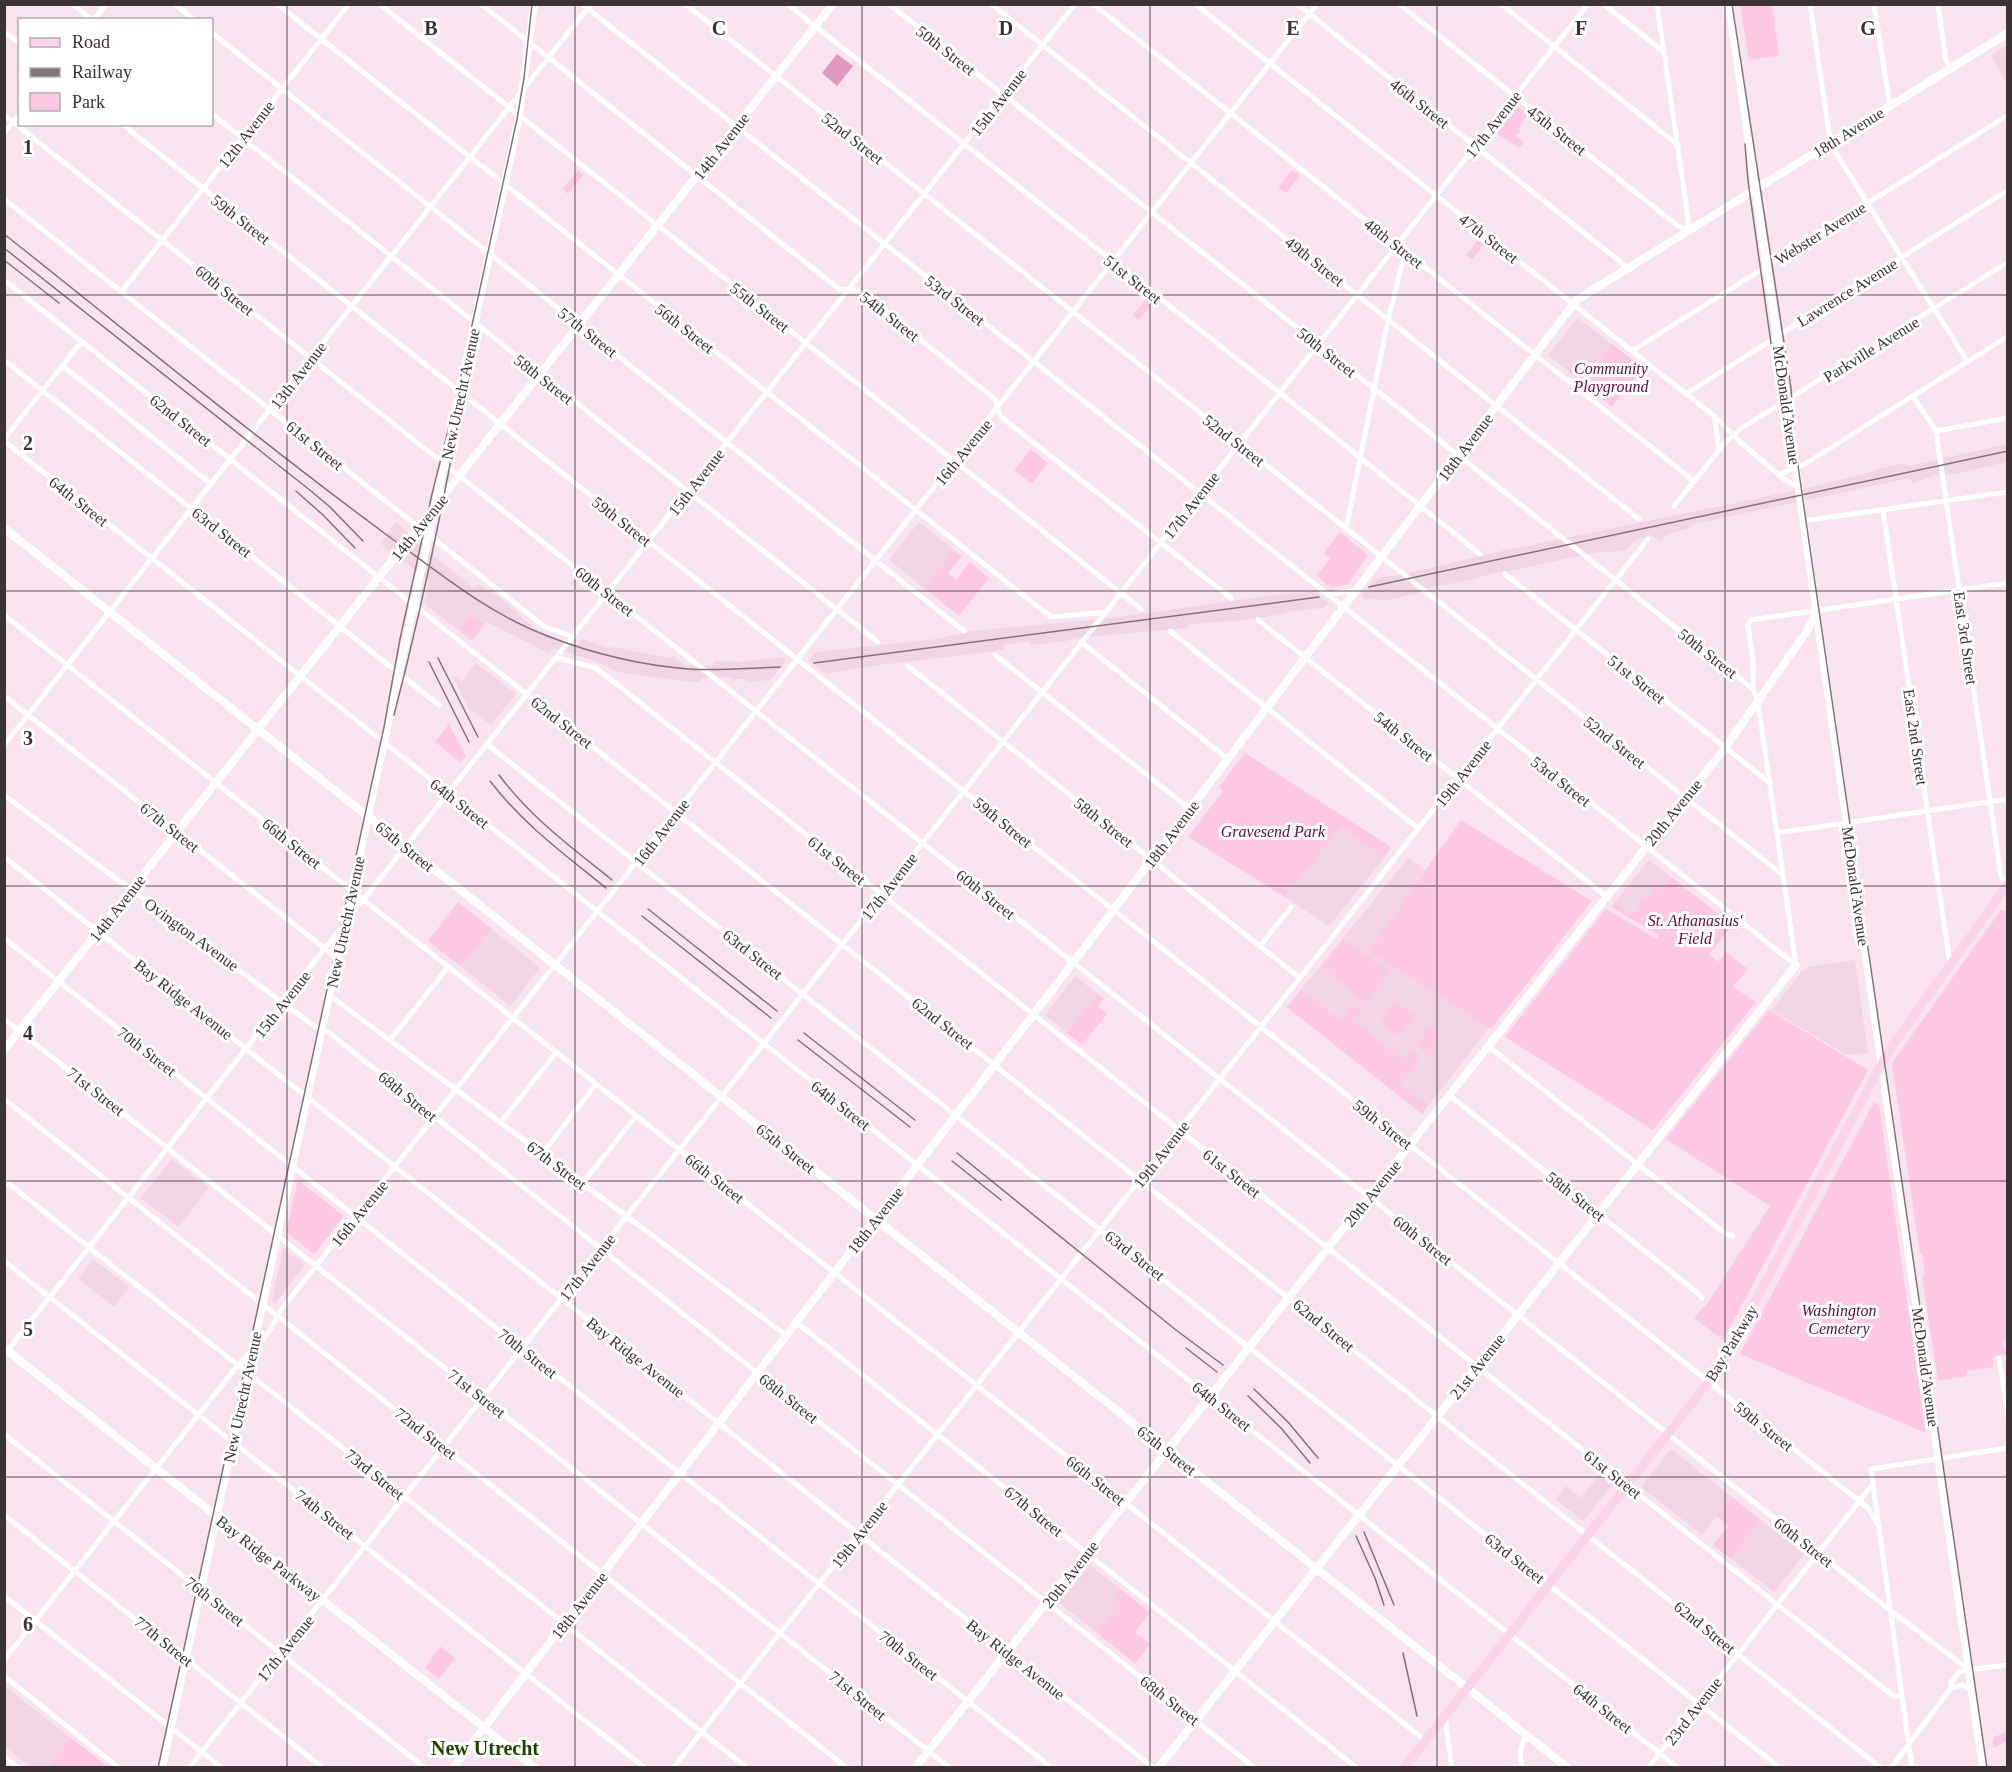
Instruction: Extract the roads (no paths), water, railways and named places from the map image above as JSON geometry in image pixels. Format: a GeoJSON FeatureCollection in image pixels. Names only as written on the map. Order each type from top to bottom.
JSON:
{"type":"FeatureCollection","features":[{"type":"Feature","properties":{"kind":"main road","name":"Bay Parkway"},"geometry":{"type":"LineString","coordinates":[[1404,1767],[1721,1366],[1882,1063],[2007,884]]}},
{"type":"Feature","properties":{"kind":"street"},"geometry":{"type":"LineString","coordinates":[[73,4],[90,18]]}},
{"type":"Feature","properties":{"kind":"street"},"geometry":{"type":"LineString","coordinates":[[95,18],[106,4]]}},
{"type":"Feature","properties":{"kind":"street"},"geometry":{"type":"LineString","coordinates":[[175,4],[192,18]]}},
{"type":"Feature","properties":{"kind":"street","name":"56th Street"},"geometry":{"type":"LineString","coordinates":[[277,4],[1052,617],[1106,612]]}},
{"type":"Feature","properties":{"kind":"street","name":"12th Avenue"},"geometry":{"type":"LineString","coordinates":[[122,291],[349,4]]}},
{"type":"Feature","properties":{"kind":"street","name":"55th Street"},"geometry":{"type":"LineString","coordinates":[[379,4],[1141,609]]}},
{"type":"Feature","properties":{"kind":"street","name":"54th Street"},"geometry":{"type":"LineString","coordinates":[[481,4],[839,289],[858,290],[867,297],[995,399],[1002,417],[1231,598]]}},
{"type":"Feature","properties":{"kind":"street","name":"New Utrecht Avenue"},"geometry":{"type":"LineString","coordinates":[[162,1767],[505,185],[524,89],[534,4]]}},
{"type":"Feature","properties":{"kind":"street","name":"52nd Street"},"geometry":{"type":"LineString","coordinates":[[685,4],[1783,875]]}},
{"type":"Feature","properties":{"kind":"street","name":"51st Street"},"geometry":{"type":"LineString","coordinates":[[787,4],[1480,554]]}},
{"type":"Feature","properties":{"kind":"street","name":"14th Avenue"},"geometry":{"type":"LineString","coordinates":[[4,1050],[833,4]]}},
{"type":"Feature","properties":{"kind":"street","name":"50th Street"},"geometry":{"type":"LineString","coordinates":[[889,4],[1753,689],[1758,704],[1796,965]]}},
{"type":"Feature","properties":{"kind":"street","name":"49th Street"},"geometry":{"type":"LineString","coordinates":[[991,4],[1639,519]]}},
{"type":"Feature","properties":{"kind":"street","name":"15th Avenue"},"geometry":{"type":"LineString","coordinates":[[6,1351],[1075,4]]}},
{"type":"Feature","properties":{"kind":"street","name":"48th Street"},"geometry":{"type":"LineString","coordinates":[[1093,4],[1694,482]]}},
{"type":"Feature","properties":{"kind":"street","name":"47th Street"},"geometry":{"type":"LineString","coordinates":[[1195,4],[1714,416],[1788,482],[1798,486]]}},
{"type":"Feature","properties":{"kind":"street","name":"46th Street"},"geometry":{"type":"LineString","coordinates":[[1297,4],[1628,268]]}},
{"type":"Feature","properties":{"kind":"street","name":"16th Avenue"},"geometry":{"type":"LineString","coordinates":[[4,1660],[238,1365],[251,1352],[275,1321],[277,1315],[1317,4]]}},
{"type":"Feature","properties":{"kind":"street","name":"45th Street"},"geometry":{"type":"LineString","coordinates":[[1399,4],[1678,226],[1688,231]]}},
{"type":"Feature","properties":{"kind":"street"},"geometry":{"type":"LineString","coordinates":[[1501,4],[1678,145]]}},
{"type":"Feature","properties":{"kind":"street","name":"17th Avenue"},"geometry":{"type":"LineString","coordinates":[[189,1767],[1588,4]]}},
{"type":"Feature","properties":{"kind":"street"},"geometry":{"type":"LineString","coordinates":[[1603,4],[1664,52]]}},
{"type":"Feature","properties":{"kind":"street"},"geometry":{"type":"LineString","coordinates":[[1657,4],[1688,231]]}},
{"type":"Feature","properties":{"kind":"street","name":"McDonald Avenue"},"geometry":{"type":"LineString","coordinates":[[1730,4],[1983,1767]]}},
{"type":"Feature","properties":{"kind":"street"},"geometry":{"type":"LineString","coordinates":[[1810,4],[1834,150],[1967,361]]}},
{"type":"Feature","properties":{"kind":"street"},"geometry":{"type":"LineString","coordinates":[[1874,4],[1890,106]]}},
{"type":"Feature","properties":{"kind":"street"},"geometry":{"type":"LineString","coordinates":[[1938,4],[1946,61],[1950,69]]}},
{"type":"Feature","properties":{"kind":"street","name":"13th Avenue"},"geometry":{"type":"LineString","coordinates":[[4,745],[470,158],[587,6]]}},
{"type":"Feature","properties":{"kind":"street","name":"53rd Street"},"geometry":{"type":"LineString","coordinates":[[587,6],[1796,965]]}},
{"type":"Feature","properties":{"kind":"street"},"geometry":{"type":"LineString","coordinates":[[4,32],[18,42]]}},
{"type":"Feature","properties":{"kind":"street","name":"18th Avenue"},"geometry":{"type":"LineString","coordinates":[[453,1767],[995,1065],[1496,405],[1580,298],[2007,33]]}},
{"type":"Feature","properties":{"kind":"street","name":"57th Street"},"geometry":{"type":"LineString","coordinates":[[213,34],[964,631]]}},
{"type":"Feature","properties":{"kind":"street","name":"60th Street"},"geometry":{"type":"LineString","coordinates":[[4,115],[18,126]]}},
{"type":"Feature","properties":{"kind":"street","name":"58th Street"},"geometry":{"type":"LineString","coordinates":[[213,115],[878,642]]}},
{"type":"Feature","properties":{"kind":"street","name":"Webster Avenue"},"geometry":{"type":"LineString","coordinates":[[1632,351],[2007,115]]}},
{"type":"Feature","properties":{"kind":"street"},"geometry":{"type":"LineString","coordinates":[[4,134],[18,116]]}},
{"type":"Feature","properties":{"kind":"street","name":"60th Street"},"geometry":{"type":"LineString","coordinates":[[18,126],[1955,1662],[1969,1670]]}},
{"type":"Feature","properties":{"kind":"street","name":"59th Street"},"geometry":{"type":"LineString","coordinates":[[124,126],[1860,1502],[1872,1513],[1878,1525]]}},
{"type":"Feature","properties":{"kind":"street","name":"Lawrence Avenue"},"geometry":{"type":"LineString","coordinates":[[1686,394],[2007,190]]}},
{"type":"Feature","properties":{"kind":"street","name":"61st Street"},"geometry":{"type":"LineString","coordinates":[[4,199],[545,627],[574,637]]}},
{"type":"Feature","properties":{"kind":"street"},"geometry":{"type":"LineString","coordinates":[[1346,529],[1388,320],[1405,252]]}},
{"type":"Feature","properties":{"kind":"street","name":"Parkville Avenue"},"geometry":{"type":"LineString","coordinates":[[1734,435],[2007,262]]}},
{"type":"Feature","properties":{"kind":"street","name":"62nd Street"},"geometry":{"type":"LineString","coordinates":[[4,280],[1881,1767]]}},
{"type":"Feature","properties":{"kind":"street"},"geometry":{"type":"LineString","coordinates":[[1780,474],[1805,464],[2007,336]]}},
{"type":"Feature","properties":{"kind":"street"},"geometry":{"type":"LineString","coordinates":[[4,440],[82,341]]}},
{"type":"Feature","properties":{"kind":"street","name":"63rd Street"},"geometry":{"type":"LineString","coordinates":[[4,360],[439,705]]}},
{"type":"Feature","properties":{"kind":"street"},"geometry":{"type":"LineString","coordinates":[[63,366],[211,484]]}},
{"type":"Feature","properties":{"kind":"street","name":"East 3rd Street"},"geometry":{"type":"LineString","coordinates":[[1913,396],[1936,431],[1989,802],[2001,876],[2007,884]]}},
{"type":"Feature","properties":{"kind":"street"},"geometry":{"type":"LineString","coordinates":[[1714,416],[1719,450]]}},
{"type":"Feature","properties":{"kind":"street"},"geometry":{"type":"LineString","coordinates":[[1936,431],[2007,418]]}},
{"type":"Feature","properties":{"kind":"street"},"geometry":{"type":"LineString","coordinates":[[1674,506],[1734,435]]}},
{"type":"Feature","properties":{"kind":"street","name":"64th Street"},"geometry":{"type":"LineString","coordinates":[[4,440],[1678,1767]]}},
{"type":"Feature","properties":{"kind":"street"},"geometry":{"type":"LineString","coordinates":[[1803,521],[2007,492]]}},
{"type":"Feature","properties":{"kind":"street","name":"East 2nd Street"},"geometry":{"type":"LineString","coordinates":[[1883,510],[1950,964]]}},
{"type":"Feature","properties":{"kind":"street","name":"65th Street"},"geometry":{"type":"LineString","coordinates":[[4,528],[1568,1767]]}},
{"type":"Feature","properties":{"kind":"street","name":"19th Avenue"},"geometry":{"type":"LineString","coordinates":[[673,1767],[1648,539]]}},
{"type":"Feature","properties":{"kind":"street","name":"51st Street"},"geometry":{"type":"LineString","coordinates":[[1505,574],[1770,783]]}},
{"type":"Feature","properties":{"kind":"street"},"geometry":{"type":"LineString","coordinates":[[1753,689],[1749,622],[2007,583]]}},
{"type":"Feature","properties":{"kind":"street"},"geometry":{"type":"LineString","coordinates":[[1328,596],[1356,590]]}},
{"type":"Feature","properties":{"kind":"street","name":"20th Avenue"},"geometry":{"type":"LineString","coordinates":[[915,1767],[1725,748],[1807,631],[1816,611]]}},
{"type":"Feature","properties":{"kind":"street","name":"66th Street"},"geometry":{"type":"LineString","coordinates":[[4,615],[1426,1741]]}},
{"type":"Feature","properties":{"kind":"street","name":"54th Street"},"geometry":{"type":"LineString","coordinates":[[1258,620],[1607,897]]}},
{"type":"Feature","properties":{"kind":"street"},"geometry":{"type":"LineString","coordinates":[[1170,631],[1419,829]]}},
{"type":"Feature","properties":{"kind":"street"},"geometry":{"type":"LineString","coordinates":[[1083,640],[1228,759]]}},
{"type":"Feature","properties":{"kind":"street"},"geometry":{"type":"LineString","coordinates":[[995,655],[1190,809]]}},
{"type":"Feature","properties":{"kind":"street","name":"61st Street"},"geometry":{"type":"LineString","coordinates":[[558,657],[596,668],[1895,1697],[1902,1696]]}},
{"type":"Feature","properties":{"kind":"street","name":"58th Street"},"geometry":{"type":"LineString","coordinates":[[908,666],[1300,978]]}},
{"type":"Feature","properties":{"kind":"street","name":"67th Street"},"geometry":{"type":"LineString","coordinates":[[4,696],[337,958]]}},
{"type":"Feature","properties":{"kind":"street","name":"63rd Street"},"geometry":{"type":"LineString","coordinates":[[488,745],[1780,1767]]}},
{"type":"Feature","properties":{"kind":"street","name":"Ovington Avenue"},"geometry":{"type":"LineString","coordinates":[[4,795],[314,1026],[322,1029]]}},
{"type":"Feature","properties":{"kind":"street"},"geometry":{"type":"LineString","coordinates":[[1777,833],[2007,800]]}},
{"type":"Feature","properties":{"kind":"street","name":"Bay Ridge Avenue"},"geometry":{"type":"LineString","coordinates":[[4,857],[1007,1652],[1156,1767]]}},
{"type":"Feature","properties":{"kind":"street"},"geometry":{"type":"LineString","coordinates":[[1260,946],[1291,907]]}},
{"type":"Feature","properties":{"kind":"street","name":"70th Street"},"geometry":{"type":"LineString","coordinates":[[4,938],[1052,1767]]}},
{"type":"Feature","properties":{"kind":"street","name":"21st Avenue"},"geometry":{"type":"LineString","coordinates":[[1156,1767],[1796,965]]}},
{"type":"Feature","properties":{"kind":"street"},"geometry":{"type":"LineString","coordinates":[[390,1040],[448,967]]}},
{"type":"Feature","properties":{"kind":"street","name":"67th Street"},"geometry":{"type":"LineString","coordinates":[[329,995],[786,1335]]}},
{"type":"Feature","properties":{"kind":"street","name":"71st Street"},"geometry":{"type":"LineString","coordinates":[[4,1019],[950,1767]]}},
{"type":"Feature","properties":{"kind":"street","name":"68th Street"},"geometry":{"type":"LineString","coordinates":[[322,1029],[1255,1767]]}},
{"type":"Feature","properties":{"kind":"street"},"geometry":{"type":"LineString","coordinates":[[1488,1046],[1726,1234],[1733,1236]]}},
{"type":"Feature","properties":{"kind":"street"},"geometry":{"type":"LineString","coordinates":[[500,1123],[556,1053]]}},
{"type":"Feature","properties":{"kind":"street"},"geometry":{"type":"LineString","coordinates":[[542,1154],[597,1084]]}},
{"type":"Feature","properties":{"kind":"street","name":"58th Street"},"geometry":{"type":"LineString","coordinates":[[1449,1095],[1702,1298]]}},
{"type":"Feature","properties":{"kind":"street","name":"72nd Street"},"geometry":{"type":"LineString","coordinates":[[4,1099],[847,1767]]}},
{"type":"Feature","properties":{"kind":"street"},"geometry":{"type":"LineString","coordinates":[[582,1184],[636,1116]]}},
{"type":"Feature","properties":{"kind":"street","name":"73rd Street"},"geometry":{"type":"LineString","coordinates":[[4,1180],[747,1767]]}},
{"type":"Feature","properties":{"kind":"street","name":"74th Street"},"geometry":{"type":"LineString","coordinates":[[4,1261],[645,1767]]}},
{"type":"Feature","properties":{"kind":"street","name":"67th Street"},"geometry":{"type":"LineString","coordinates":[[796,1322],[1357,1767]]}},
{"type":"Feature","properties":{"kind":"street","name":"Bay Ridge Parkway"},"geometry":{"type":"LineString","coordinates":[[6,1351],[535,1767]]}},
{"type":"Feature","properties":{"kind":"street"},"geometry":{"type":"LineString","coordinates":[[1999,1358],[2007,1416]]}},
{"type":"Feature","properties":{"kind":"street","name":"76th Street"},"geometry":{"type":"LineString","coordinates":[[4,1434],[425,1767]]}},
{"type":"Feature","properties":{"kind":"street"},"geometry":{"type":"LineString","coordinates":[[1912,1767],[1878,1525],[1878,1511],[1870,1469],[2007,1448]]}},
{"type":"Feature","properties":{"kind":"street","name":"23rd Avenue"},"geometry":{"type":"LineString","coordinates":[[1648,1767],[1872,1485]]}},
{"type":"Feature","properties":{"kind":"street","name":"77th Street"},"geometry":{"type":"LineString","coordinates":[[4,1515],[323,1767]]}},
{"type":"Feature","properties":{"kind":"street"},"geometry":{"type":"LineString","coordinates":[[4,1596],[222,1767]]}},
{"type":"Feature","properties":{"kind":"street"},"geometry":{"type":"LineString","coordinates":[[1891,1767],[1951,1688],[1951,1683],[1960,1671],[2007,1665]]}},
{"type":"Feature","properties":{"kind":"street"},"geometry":{"type":"LineString","coordinates":[[4,1676],[119,1767]]}},
{"type":"Feature","properties":{"kind":"street"},"geometry":{"type":"LineString","coordinates":[[1951,1688],[1963,1685],[1972,1692]]}},
{"type":"Feature","properties":{"kind":"street"},"geometry":{"type":"LineString","coordinates":[[1445,1717],[1452,1767]]}},
{"type":"Feature","properties":{"kind":"street"},"geometry":{"type":"LineString","coordinates":[[1521,1767],[1520,1751],[1526,1734]]}},
{"type":"Feature","properties":{"kind":"street"},"geometry":{"type":"LineString","coordinates":[[4,1756],[18,1767]]}},
{"type":"Feature","properties":{"kind":"railway"},"geometry":{"type":"LineString","coordinates":[[158,1768],[384,727],[400,639],[455,403],[517,119],[532,4]]}},
{"type":"Feature","properties":{"kind":"railway"},"geometry":{"type":"LineString","coordinates":[[1732,4],[1791,388],[1795,445],[1987,1768]]}},
{"type":"Feature","properties":{"kind":"railway"},"geometry":{"type":"LineString","coordinates":[[1745,144],[1748,181],[1772,350],[1787,426]]}},
{"type":"Feature","properties":{"kind":"railway"},"geometry":{"type":"LineString","coordinates":[[4,234],[342,501],[448,580],[487,606],[528,628],[567,643],[635,662],[700,670],[780,667]]}},
{"type":"Feature","properties":{"kind":"railway"},"geometry":{"type":"LineString","coordinates":[[4,248],[311,491],[363,541]]}},
{"type":"Feature","properties":{"kind":"railway"},"geometry":{"type":"LineString","coordinates":[[4,260],[59,303]]}},
{"type":"Feature","properties":{"kind":"railway"},"geometry":{"type":"LineString","coordinates":[[394,715],[429,570],[458,422]]}},
{"type":"Feature","properties":{"kind":"railway"},"geometry":{"type":"LineString","coordinates":[[1369,587],[2008,451]]}},
{"type":"Feature","properties":{"kind":"railway"},"geometry":{"type":"LineString","coordinates":[[296,491],[355,548]]}},
{"type":"Feature","properties":{"kind":"railway"},"geometry":{"type":"LineString","coordinates":[[814,663],[1319,597]]}},
{"type":"Feature","properties":{"kind":"railway"},"geometry":{"type":"LineString","coordinates":[[438,658],[478,737]]}},
{"type":"Feature","properties":{"kind":"railway"},"geometry":{"type":"LineString","coordinates":[[429,662],[469,742]]}},
{"type":"Feature","properties":{"kind":"railway"},"geometry":{"type":"LineString","coordinates":[[499,775],[538,819],[612,880]]}},
{"type":"Feature","properties":{"kind":"railway"},"geometry":{"type":"LineString","coordinates":[[490,781],[530,825],[606,888]]}},
{"type":"Feature","properties":{"kind":"railway"},"geometry":{"type":"LineString","coordinates":[[648,909],[777,1011]]}},
{"type":"Feature","properties":{"kind":"railway"},"geometry":{"type":"LineString","coordinates":[[642,916],[771,1018]]}},
{"type":"Feature","properties":{"kind":"railway"},"geometry":{"type":"LineString","coordinates":[[804,1033],[915,1120]]}},
{"type":"Feature","properties":{"kind":"railway"},"geometry":{"type":"LineString","coordinates":[[798,1040],[910,1127]]}},
{"type":"Feature","properties":{"kind":"railway"},"geometry":{"type":"LineString","coordinates":[[957,1153],[1176,1330],[1223,1365]]}},
{"type":"Feature","properties":{"kind":"railway"},"geometry":{"type":"LineString","coordinates":[[952,1161],[1001,1200]]}},
{"type":"Feature","properties":{"kind":"railway"},"geometry":{"type":"LineString","coordinates":[[1186,1348],[1217,1372]]}},
{"type":"Feature","properties":{"kind":"railway"},"geometry":{"type":"LineString","coordinates":[[1254,1389],[1288,1422],[1318,1458]]}},
{"type":"Feature","properties":{"kind":"railway"},"geometry":{"type":"LineString","coordinates":[[1248,1396],[1281,1428],[1310,1463]]}},
{"type":"Feature","properties":{"kind":"railway"},"geometry":{"type":"LineString","coordinates":[[1364,1532],[1394,1605]]}},
{"type":"Feature","properties":{"kind":"railway"},"geometry":{"type":"LineString","coordinates":[[1356,1536],[1375,1578],[1384,1605]]}},
{"type":"Feature","properties":{"kind":"railway"},"geometry":{"type":"LineString","coordinates":[[1403,1653],[1417,1716]]}},
{"type":"Feature","properties":{"kind":"district","name":"New Utrecht"},"geometry":{"type":"Point","coordinates":[485,1748]}},
{"type":"Feature","properties":{"kind":"park label","name":"Community Playground"},"geometry":{"type":"Point","coordinates":[1611,377]}},
{"type":"Feature","properties":{"kind":"park label","name":"Gravesend Park"},"geometry":{"type":"Point","coordinates":[1273,831]}},
{"type":"Feature","properties":{"kind":"park label","name":"St. Athanasius' Field"},"geometry":{"type":"Point","coordinates":[1695,929]}},
{"type":"Feature","properties":{"kind":"park label","name":"Washington Cemetery"},"geometry":{"type":"Point","coordinates":[1839,1319]}}]}
